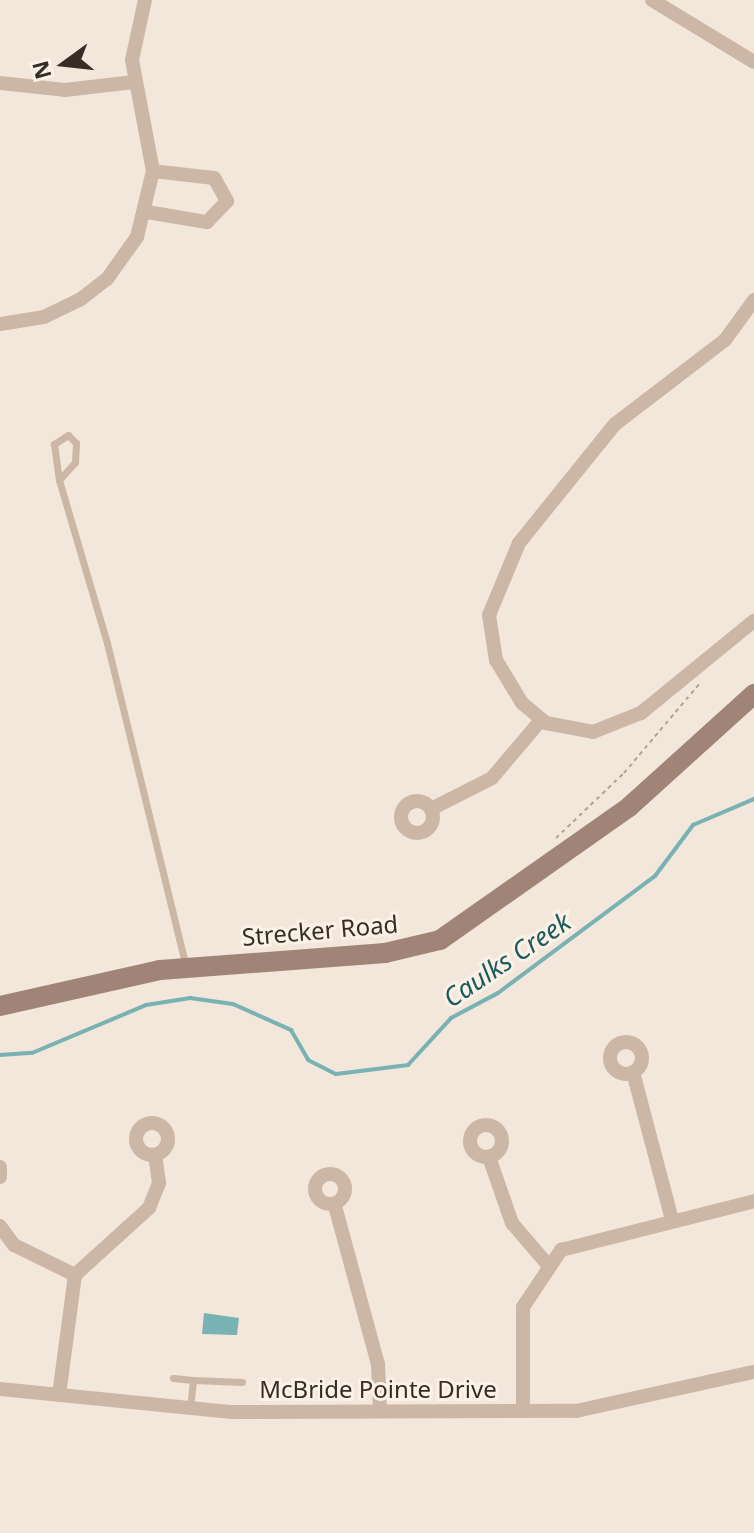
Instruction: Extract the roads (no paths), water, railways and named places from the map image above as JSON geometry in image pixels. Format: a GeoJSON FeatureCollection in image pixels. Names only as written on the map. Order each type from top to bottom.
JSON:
{"type":"FeatureCollection","features":[{"type":"Feature","properties":{"kind":"street"},"geometry":{"type":"LineString","coordinates":[[0,324],[44,317],[95,290],[121,263],[147,212],[153,171],[134,82],[134,39],[145,0]]}},
{"type":"Feature","properties":{"kind":"street"},"geometry":{"type":"LineString","coordinates":[[652,0],[754,62]]}},
{"type":"Feature","properties":{"kind":"street"},"geometry":{"type":"LineString","coordinates":[[0,83],[65,90],[134,82]]}},
{"type":"Feature","properties":{"kind":"street"},"geometry":{"type":"LineString","coordinates":[[147,212],[207,222],[227,201],[214,178],[153,171]]}},
{"type":"Feature","properties":{"kind":"street"},"geometry":{"type":"LineString","coordinates":[[754,300],[725,340],[615,424],[503,568],[492,595],[490,638],[507,684],[541,720],[593,732],[621,725],[754,621]]}},
{"type":"Feature","properties":{"kind":"street","name":"Strecker Road"},"geometry":{"type":"LineString","coordinates":[[0,1006],[186,967],[385,953],[440,940],[607,824],[754,694]]}},
{"type":"Feature","properties":{"kind":"street"},"geometry":{"type":"LineString","coordinates":[[431,809],[492,778],[541,720]]}},
{"type":"Feature","properties":{"kind":"street"},"geometry":{"type":"LineString","coordinates":[[633,1072],[672,1220]]}},
{"type":"Feature","properties":{"kind":"street"},"geometry":{"type":"LineString","coordinates":[[59,1395],[75,1275],[149,1208],[159,1183],[155,1155]]}},
{"type":"Feature","properties":{"kind":"street"},"geometry":{"type":"LineString","coordinates":[[489,1157],[512,1223],[547,1264]]}},
{"type":"Feature","properties":{"kind":"street"},"geometry":{"type":"LineString","coordinates":[[0,1167],[0,1177]]}},
{"type":"Feature","properties":{"kind":"street"},"geometry":{"type":"LineString","coordinates":[[523,1410],[523,1307],[547,1264],[585,1241],[754,1201]]}},
{"type":"Feature","properties":{"kind":"street"},"geometry":{"type":"LineString","coordinates":[[335,1206],[378,1364],[380,1411]]}},
{"type":"Feature","properties":{"kind":"street"},"geometry":{"type":"LineString","coordinates":[[0,1226],[14,1245],[75,1275]]}},
{"type":"Feature","properties":{"kind":"street","name":"McBride Pointe Drive"},"geometry":{"type":"LineString","coordinates":[[0,1389],[190,1409],[576,1411],[754,1372]]}},
{"type":"Feature","properties":{"kind":"lane"},"geometry":{"type":"LineString","coordinates":[[59,480],[75,462],[76,443],[68,435],[54,444],[59,480],[107,643],[186,967]]}},
{"type":"Feature","properties":{"kind":"lane"},"geometry":{"type":"LineString","coordinates":[[173,1378],[242,1382]]}},
{"type":"Feature","properties":{"kind":"lane"},"geometry":{"type":"LineString","coordinates":[[190,1409],[193,1380]]}},
{"type":"Feature","properties":{"kind":"water"},"geometry":{"type":"Polygon","coordinates":[[[204,1313],[239,1318],[237,1335],[202,1334],[204,1313]]]}},
{"type":"Feature","properties":{"kind":"waterway","name":"Caulks Creek"},"geometry":{"type":"LineString","coordinates":[[0,1055],[32,1053],[146,1005],[190,998],[233,1004],[291,1030],[308,1060],[336,1074],[408,1065],[451,1018],[498,993],[655,876],[693,825],[754,799]]}}]}
